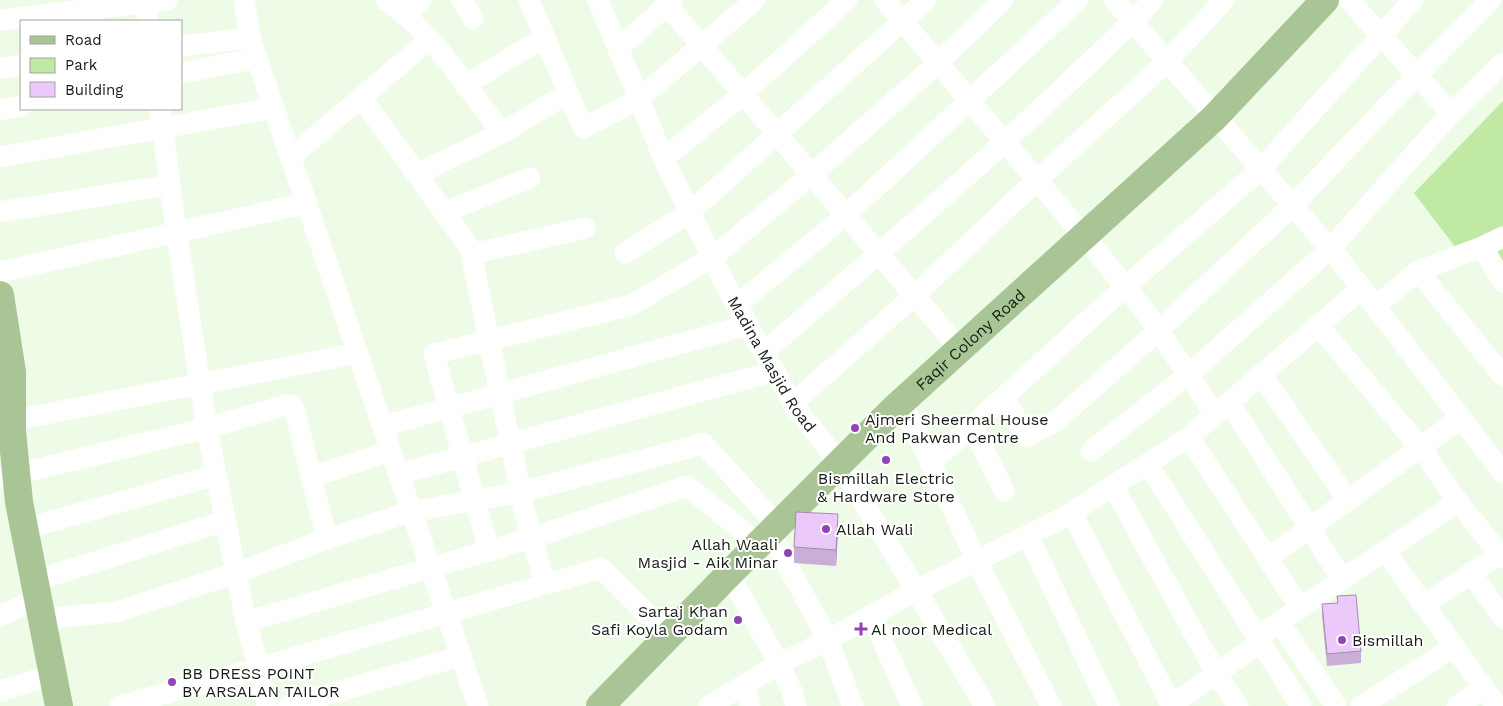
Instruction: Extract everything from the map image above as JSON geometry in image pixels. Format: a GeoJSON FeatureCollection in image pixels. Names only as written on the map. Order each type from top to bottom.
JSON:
{"type":"FeatureCollection","features":[{"type":"Feature","properties":{"kind":"main road","name":"Faqir Colony Road"},"geometry":{"type":"LineString","coordinates":[[600,706],[729,574],[902,402],[1214,118],[1325,0]]}},
{"type":"Feature","properties":{"kind":"main road"},"geometry":{"type":"LineString","coordinates":[[1,303],[6,379],[8,477],[19,502],[59,706]]}},
{"type":"Feature","properties":{"kind":"street"},"geometry":{"type":"LineString","coordinates":[[0,20],[147,8],[167,0]]}},
{"type":"Feature","properties":{"kind":"street"},"geometry":{"type":"LineString","coordinates":[[244,0],[250,38],[477,706]]}},
{"type":"Feature","properties":{"kind":"street"},"geometry":{"type":"LineString","coordinates":[[386,0],[430,39],[502,133]]}},
{"type":"Feature","properties":{"kind":"street"},"geometry":{"type":"LineString","coordinates":[[405,15],[421,0]]}},
{"type":"Feature","properties":{"kind":"street"},"geometry":{"type":"LineString","coordinates":[[462,0],[473,19]]}},
{"type":"Feature","properties":{"kind":"street"},"geometry":{"type":"LineString","coordinates":[[529,0],[583,128],[639,99],[755,0]]}},
{"type":"Feature","properties":{"kind":"street","name":"Madina Masjid Road"},"geometry":{"type":"LineString","coordinates":[[598,0],[664,158],[737,305],[793,403],[840,463],[985,706]]}},
{"type":"Feature","properties":{"kind":"street"},"geometry":{"type":"LineString","coordinates":[[664,158],[742,95],[847,0]]}},
{"type":"Feature","properties":{"kind":"street"},"geometry":{"type":"LineString","coordinates":[[885,0],[1084,236],[1158,331],[1188,375],[1222,408],[1309,529],[1342,579]]}},
{"type":"Feature","properties":{"kind":"street"},"geometry":{"type":"LineString","coordinates":[[625,253],[690,212],[926,0]]}},
{"type":"Feature","properties":{"kind":"street"},"geometry":{"type":"LineString","coordinates":[[489,551],[434,354],[631,305],[712,258],[811,175],[938,63],[1004,0]]}},
{"type":"Feature","properties":{"kind":"street"},"geometry":{"type":"LineString","coordinates":[[737,305],[845,216],[1078,0]]}},
{"type":"Feature","properties":{"kind":"street"},"geometry":{"type":"LineString","coordinates":[[1114,0],[1214,118],[1330,249],[1503,473]]}},
{"type":"Feature","properties":{"kind":"street"},"geometry":{"type":"LineString","coordinates":[[764,352],[1005,142],[1133,22],[1153,0]]}},
{"type":"Feature","properties":{"kind":"street"},"geometry":{"type":"LineString","coordinates":[[793,403],[914,296],[1037,180],[1167,62],[1224,0]]}},
{"type":"Feature","properties":{"kind":"street"},"geometry":{"type":"LineString","coordinates":[[1349,0],[1452,113]]}},
{"type":"Feature","properties":{"kind":"street"},"geometry":{"type":"LineString","coordinates":[[930,464],[1125,287],[1260,170],[1413,0]]}},
{"type":"Feature","properties":{"kind":"street"},"geometry":{"type":"LineString","coordinates":[[1004,397],[1026,437],[1056,421],[1158,331],[1292,206],[1491,0]]}},
{"type":"Feature","properties":{"kind":"street"},"geometry":{"type":"LineString","coordinates":[[618,49],[670,3],[742,95],[960,349]]}},
{"type":"Feature","properties":{"kind":"street"},"geometry":{"type":"LineString","coordinates":[[465,85],[545,37]]}},
{"type":"Feature","properties":{"kind":"street"},"geometry":{"type":"LineString","coordinates":[[182,46],[250,38]]}},
{"type":"Feature","properties":{"kind":"street"},"geometry":{"type":"LineString","coordinates":[[291,157],[430,39]]}},
{"type":"Feature","properties":{"kind":"street"},"geometry":{"type":"LineString","coordinates":[[182,74],[257,58]]}},
{"type":"Feature","properties":{"kind":"street"},"geometry":{"type":"LineString","coordinates":[[1091,451],[1188,375],[1330,249],[1452,113],[1503,63]]}},
{"type":"Feature","properties":{"kind":"street"},"geometry":{"type":"LineString","coordinates":[[0,68],[20,65]]}},
{"type":"Feature","properties":{"kind":"street"},"geometry":{"type":"LineString","coordinates":[[417,174],[502,133],[553,102],[569,95]]}},
{"type":"Feature","properties":{"kind":"street"},"geometry":{"type":"LineString","coordinates":[[362,97],[470,248],[521,492],[545,584]]}},
{"type":"Feature","properties":{"kind":"street"},"geometry":{"type":"LineString","coordinates":[[0,110],[20,106]]}},
{"type":"Feature","properties":{"kind":"street"},"geometry":{"type":"LineString","coordinates":[[0,157],[161,118],[274,108]]}},
{"type":"Feature","properties":{"kind":"street"},"geometry":{"type":"LineString","coordinates":[[161,118],[176,232],[207,428],[246,622],[267,706]]}},
{"type":"Feature","properties":{"kind":"street"},"geometry":{"type":"LineString","coordinates":[[445,212],[530,178]]}},
{"type":"Feature","properties":{"kind":"street"},"geometry":{"type":"LineString","coordinates":[[0,212],[170,185]]}},
{"type":"Feature","properties":{"kind":"street"},"geometry":{"type":"LineString","coordinates":[[0,272],[307,203]]}},
{"type":"Feature","properties":{"kind":"street"},"geometry":{"type":"LineString","coordinates":[[472,254],[585,228]]}},
{"type":"Feature","properties":{"kind":"street"},"geometry":{"type":"LineString","coordinates":[[1375,307],[1418,271],[1503,237]]}},
{"type":"Feature","properties":{"kind":"street"},"geometry":{"type":"LineString","coordinates":[[1482,247],[1503,282]]}},
{"type":"Feature","properties":{"kind":"street"},"geometry":{"type":"LineString","coordinates":[[1418,271],[1503,376]]}},
{"type":"Feature","properties":{"kind":"street"},"geometry":{"type":"LineString","coordinates":[[709,706],[779,664],[828,640],[915,591],[1072,513],[1189,437],[1361,289]]}},
{"type":"Feature","properties":{"kind":"street"},"geometry":{"type":"LineString","coordinates":[[383,426],[748,325]]}},
{"type":"Feature","properties":{"kind":"street"},"geometry":{"type":"LineString","coordinates":[[1318,325],[1420,447],[1458,502],[1502,555],[1471,573],[1424,605]]}},
{"type":"Feature","properties":{"kind":"street"},"geometry":{"type":"LineString","coordinates":[[6,422],[358,352]]}},
{"type":"Feature","properties":{"kind":"street"},"geometry":{"type":"LineString","coordinates":[[399,474],[774,371]]}},
{"type":"Feature","properties":{"kind":"street"},"geometry":{"type":"LineString","coordinates":[[1262,374],[1348,500]]}},
{"type":"Feature","properties":{"kind":"street"},"geometry":{"type":"LineString","coordinates":[[902,402],[977,561],[1051,706]]}},
{"type":"Feature","properties":{"kind":"street"},"geometry":{"type":"LineString","coordinates":[[8,477],[207,428],[286,405],[293,406],[327,540]]}},
{"type":"Feature","properties":{"kind":"street"},"geometry":{"type":"LineString","coordinates":[[1268,558],[1460,418]]}},
{"type":"Feature","properties":{"kind":"street"},"geometry":{"type":"LineString","coordinates":[[972,426],[1004,491]]}},
{"type":"Feature","properties":{"kind":"street"},"geometry":{"type":"LineString","coordinates":[[1189,437],[1300,608]]}},
{"type":"Feature","properties":{"kind":"street"},"geometry":{"type":"LineString","coordinates":[[38,600],[116,612],[236,573],[410,512],[521,492],[703,443],[769,534],[828,640],[853,706]]}},
{"type":"Feature","properties":{"kind":"street"},"geometry":{"type":"LineString","coordinates":[[311,477],[391,451]]}},
{"type":"Feature","properties":{"kind":"street"},"geometry":{"type":"LineString","coordinates":[[1148,464],[1301,706]]}},
{"type":"Feature","properties":{"kind":"street"},"geometry":{"type":"LineString","coordinates":[[24,529],[216,475]]}},
{"type":"Feature","properties":{"kind":"street"},"geometry":{"type":"LineString","coordinates":[[246,622],[532,538],[687,486],[769,534]]}},
{"type":"Feature","properties":{"kind":"street"},"geometry":{"type":"LineString","coordinates":[[1113,486],[1216,673],[1238,706]]}},
{"type":"Feature","properties":{"kind":"street"},"geometry":{"type":"LineString","coordinates":[[1072,513],[1171,706],[1216,673],[1279,622],[1458,502]]}},
{"type":"Feature","properties":{"kind":"street"},"geometry":{"type":"LineString","coordinates":[[0,616],[225,521]]}},
{"type":"Feature","properties":{"kind":"street"},"geometry":{"type":"LineString","coordinates":[[1028,536],[1109,706]]}},
{"type":"Feature","properties":{"kind":"street"},"geometry":{"type":"LineString","coordinates":[[1385,551],[1497,706]]}},
{"type":"Feature","properties":{"kind":"street"},"geometry":{"type":"LineString","coordinates":[[120,706],[170,699],[259,668],[601,568],[668,636]]}},
{"type":"Feature","properties":{"kind":"street"},"geometry":{"type":"LineString","coordinates":[[1471,573],[1503,618]]}},
{"type":"Feature","properties":{"kind":"street"},"geometry":{"type":"LineString","coordinates":[[729,574],[779,664],[791,689],[796,706]]}},
{"type":"Feature","properties":{"kind":"street"},"geometry":{"type":"LineString","coordinates":[[871,615],[912,706]]}},
{"type":"Feature","properties":{"kind":"street"},"geometry":{"type":"LineString","coordinates":[[1279,622],[1336,706]]}},
{"type":"Feature","properties":{"kind":"street"},"geometry":{"type":"LineString","coordinates":[[1361,706],[1454,647]]}},
{"type":"Feature","properties":{"kind":"street"},"geometry":{"type":"LineString","coordinates":[[288,706],[461,656]]}},
{"type":"Feature","properties":{"kind":"street"},"geometry":{"type":"LineString","coordinates":[[0,691],[53,675]]}},
{"type":"Feature","properties":{"kind":"street"},"geometry":{"type":"LineString","coordinates":[[745,685],[750,706]]}},
{"type":"Feature","properties":{"kind":"street"},"geometry":{"type":"LineString","coordinates":[[1457,706],[1484,688]]}},
{"type":"Feature","properties":{"kind":"green space"},"geometry":{"type":"Polygon","coordinates":[[[1503,101],[1503,262],[1496,248],[1456,248],[1414,193],[1503,101]]]}},
{"type":"Feature","properties":{"kind":"building"},"geometry":{"type":"Polygon","coordinates":[[[796,512],[838,514],[836,550],[794,547],[796,512]]]}},
{"type":"Feature","properties":{"kind":"building","name":"Bismillah"},"geometry":{"type":"Polygon","coordinates":[[[1356,595],[1361,651],[1327,654],[1322,604],[1338,603],[1337,596],[1356,595]]]}},
{"type":"Feature","properties":{"kind":"place","name":"Ajmeri Sheermal House And Pakwan Centre"},"geometry":{"type":"Point","coordinates":[855,428]}},
{"type":"Feature","properties":{"kind":"place","name":"Bismillah Electric & Hardware Store"},"geometry":{"type":"Point","coordinates":[886,460]}},
{"type":"Feature","properties":{"kind":"place","name":"Allah Wali"},"geometry":{"type":"Point","coordinates":[826,529]}},
{"type":"Feature","properties":{"kind":"place","name":"Allah Waali Masjid - Aik Minar"},"geometry":{"type":"Point","coordinates":[788,553]}},
{"type":"Feature","properties":{"kind":"place","name":"Sartaj Khan Safi Koyla Godam"},"geometry":{"type":"Point","coordinates":[738,620]}},
{"type":"Feature","properties":{"kind":"place","name":"Al noor Medical"},"geometry":{"type":"Point","coordinates":[861,629]}},
{"type":"Feature","properties":{"kind":"place","name":"Bismillah"},"geometry":{"type":"Point","coordinates":[1342,640]}},
{"type":"Feature","properties":{"kind":"place","name":"BB DRESS POINT BY ARSALAN TAILOR"},"geometry":{"type":"Point","coordinates":[172,682]}}]}
